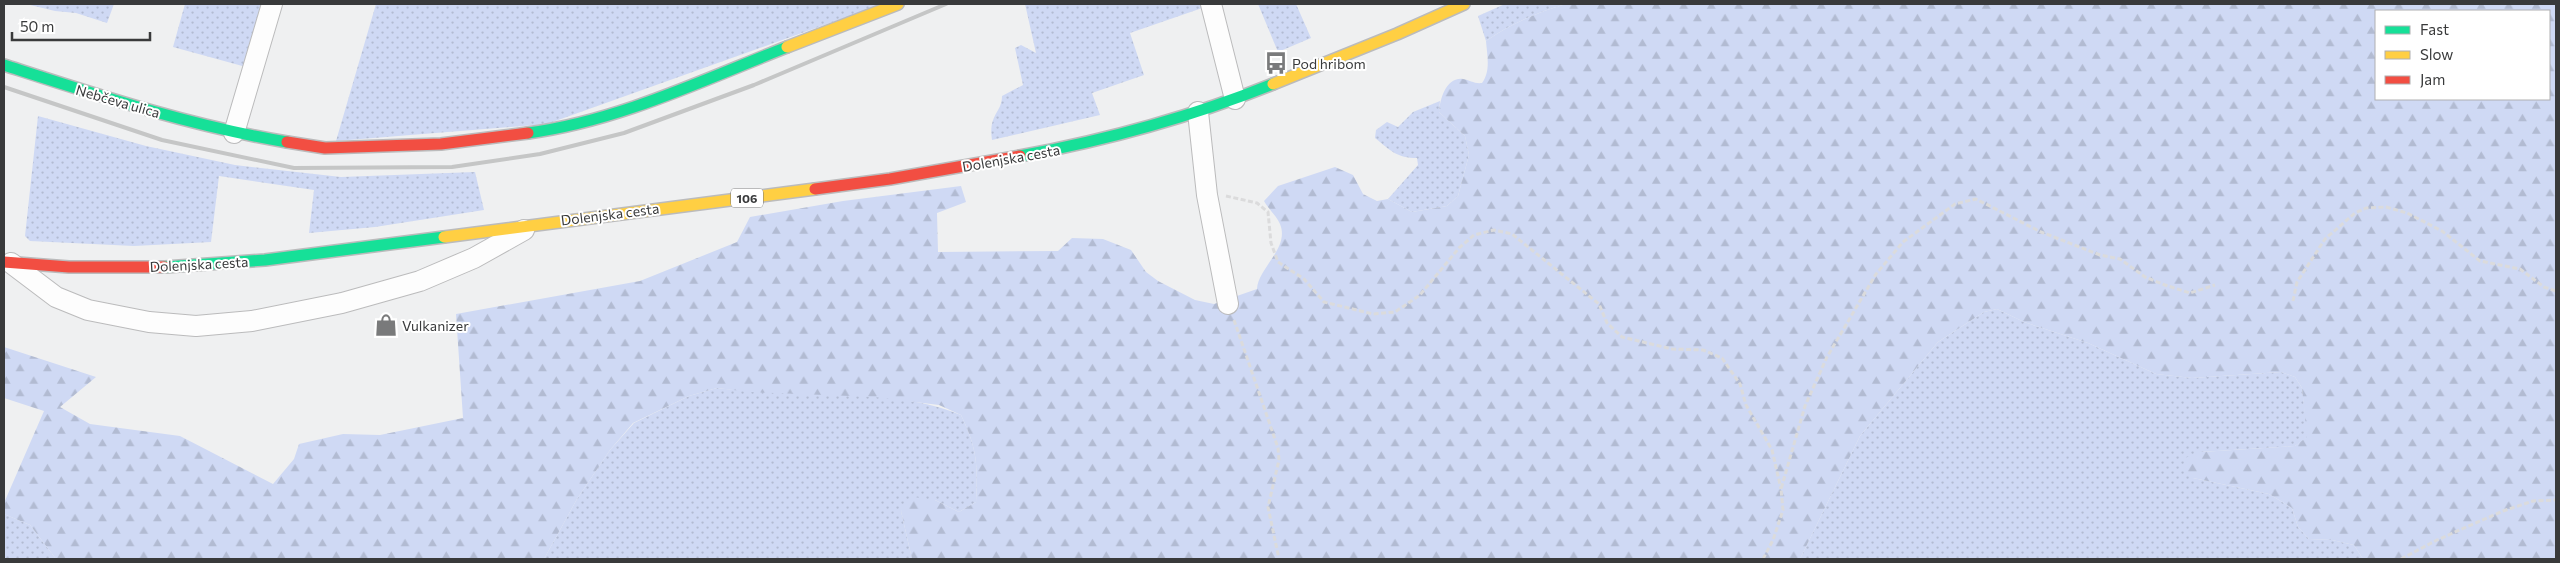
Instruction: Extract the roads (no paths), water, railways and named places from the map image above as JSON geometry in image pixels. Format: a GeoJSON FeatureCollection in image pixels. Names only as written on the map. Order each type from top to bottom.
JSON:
{"type":"FeatureCollection","features":[{"type":"Feature","properties":{"kind":"main road","name":"Nebčeva ulica"},"geometry":{"type":"LineString","coordinates":[[4,65],[128,105],[234,133],[325,148],[441,144],[556,129],[618,113],[898,4]]}},
{"type":"Feature","properties":{"kind":"main road","name":"Dolenjska cesta"},"geometry":{"type":"LineString","coordinates":[[7,262],[106,267],[181,266],[265,260],[890,179],[1004,160],[1084,144],[1198,112],[1398,34],[1464,4]]}},
{"type":"Feature","properties":{"kind":"street"},"geometry":{"type":"LineString","coordinates":[[234,133],[272,4]]}},
{"type":"Feature","properties":{"kind":"street"},"geometry":{"type":"LineString","coordinates":[[1211,4],[1235,99]]}},
{"type":"Feature","properties":{"kind":"street"},"geometry":{"type":"LineString","coordinates":[[1198,112],[1207,195],[1228,304]]}},
{"type":"Feature","properties":{"kind":"street","name":"Dolenjska cesta"},"geometry":{"type":"LineString","coordinates":[[7,262],[56,297],[88,310],[149,322],[196,326],[252,321],[333,305],[420,281],[474,258],[535,224]]}},
{"type":"Feature","properties":{"kind":"railway"},"geometry":{"type":"LineString","coordinates":[[4,87],[162,140],[294,168],[452,167],[540,154],[624,133],[754,85],[946,4]]}},
{"type":"Feature","properties":{"kind":"place","name":"Pod hribom"},"geometry":{"type":"Point","coordinates":[1276,63]}},
{"type":"Feature","properties":{"kind":"place","name":"Vulkanizer"},"geometry":{"type":"Point","coordinates":[386,325]}}]}
